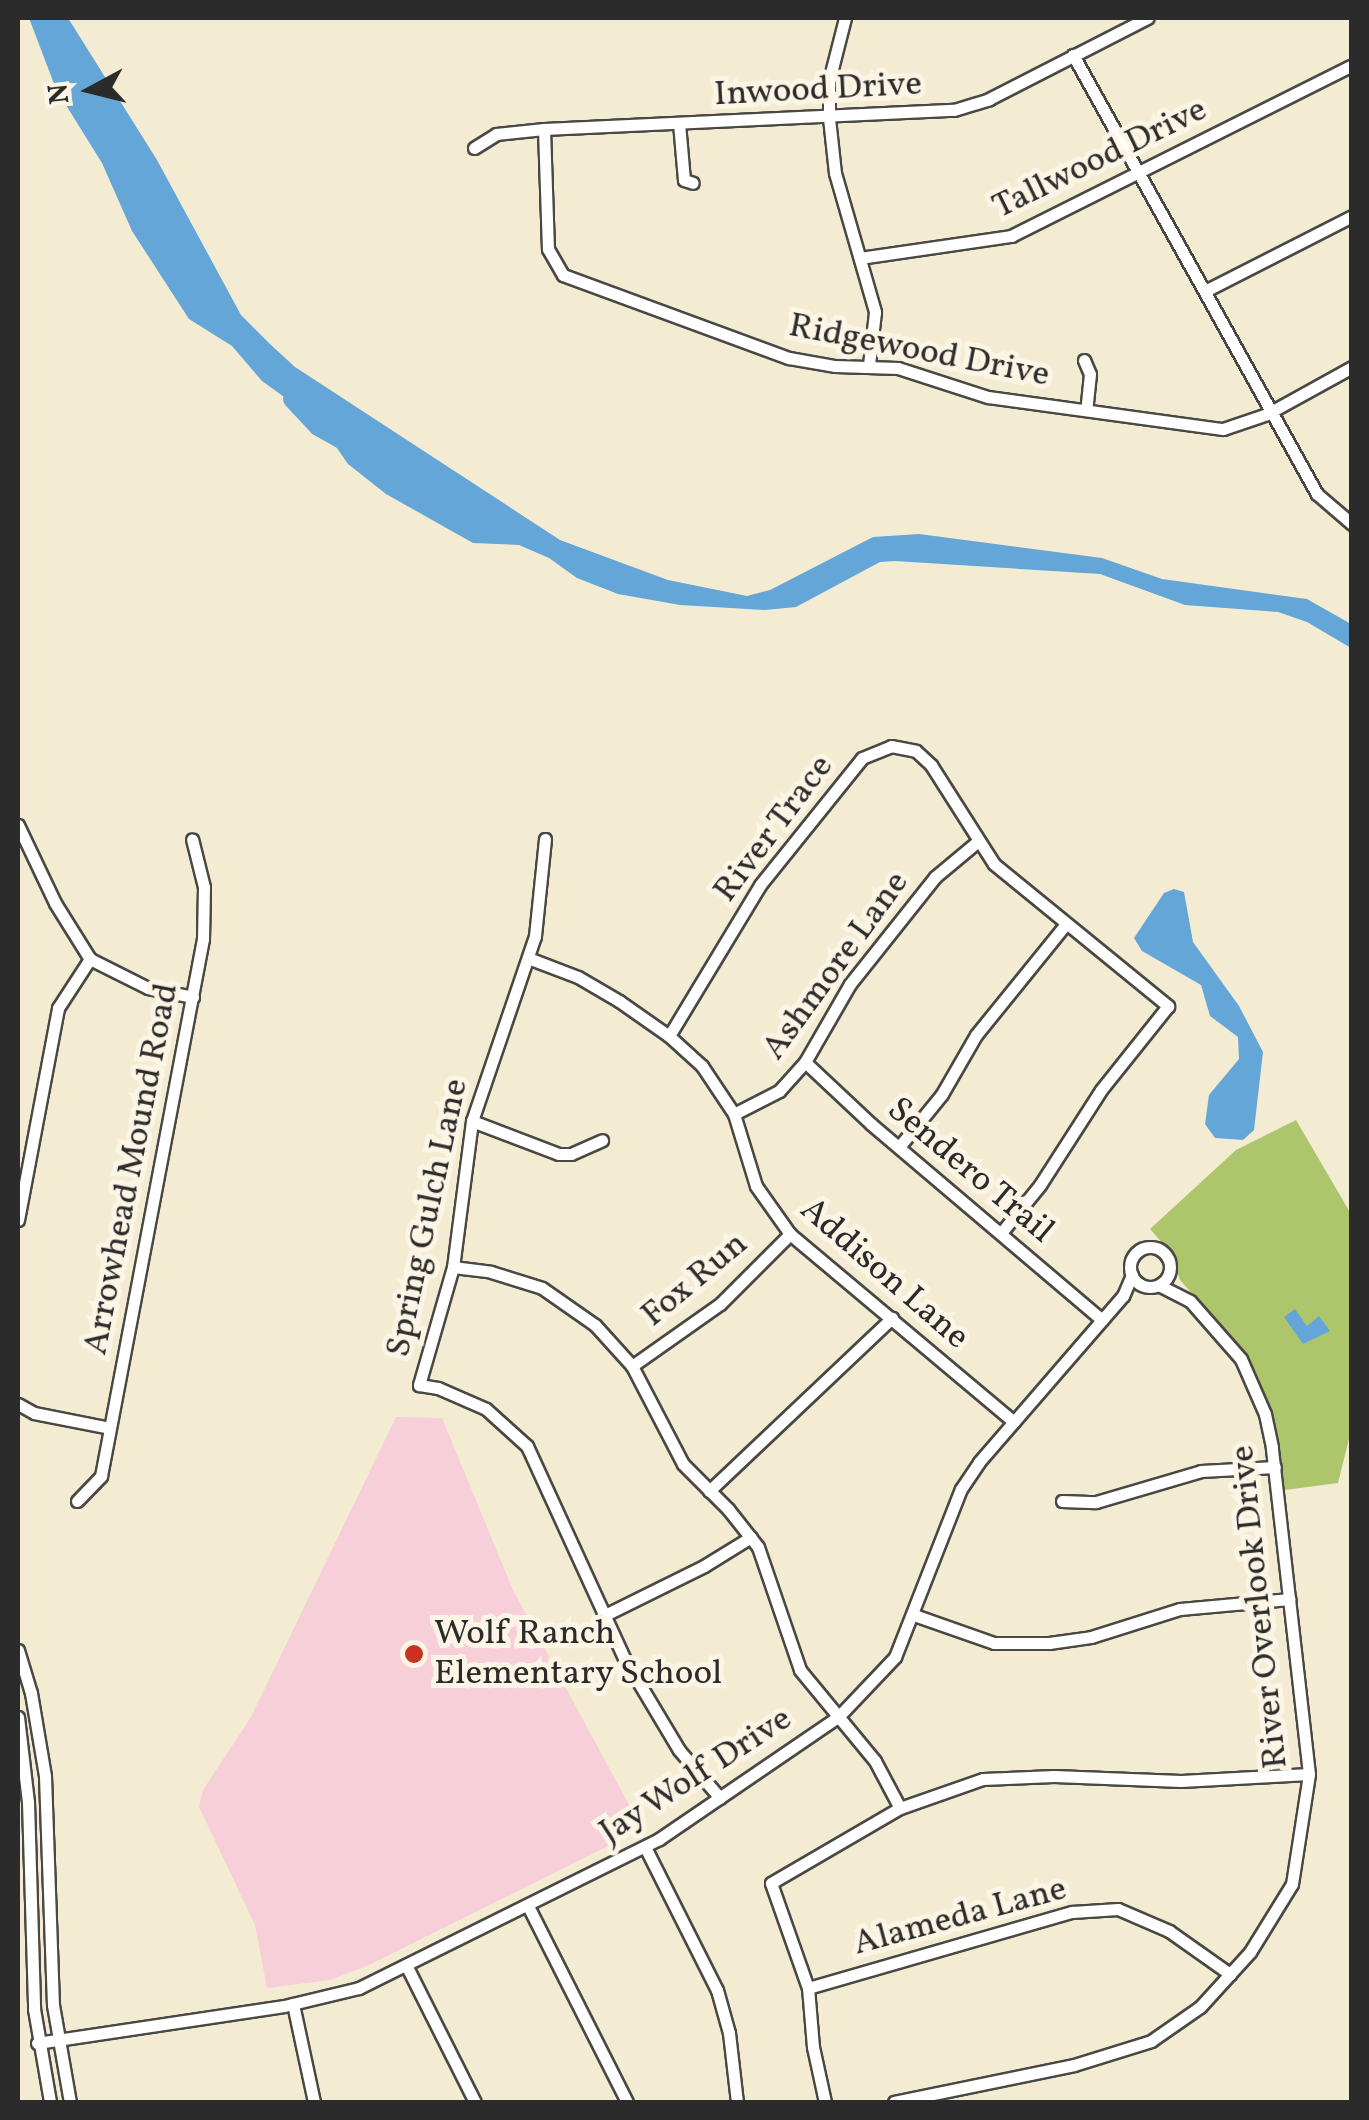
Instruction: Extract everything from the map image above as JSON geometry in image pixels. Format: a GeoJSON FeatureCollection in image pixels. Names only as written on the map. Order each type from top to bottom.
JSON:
{"type":"FeatureCollection","features":[{"type":"Feature","properties":{"kind":"street"},"geometry":{"type":"LineString","coordinates":[[845,18],[830,81],[829,118],[834,173],[874,312],[869,365]]}},
{"type":"Feature","properties":{"kind":"street","name":"Inwood Drive"},"geometry":{"type":"LineString","coordinates":[[474,148],[496,134],[544,129],[829,118],[968,107],[1147,18]]}},
{"type":"Feature","properties":{"kind":"street"},"geometry":{"type":"LineString","coordinates":[[1073,56],[1317,494],[1352,524]]}},
{"type":"Feature","properties":{"kind":"street","name":"Tallwood Drive"},"geometry":{"type":"LineString","coordinates":[[860,258],[912,248],[996,242],[1352,64]]}},
{"type":"Feature","properties":{"kind":"street"},"geometry":{"type":"LineString","coordinates":[[679,123],[684,180],[693,183]]}},
{"type":"Feature","properties":{"kind":"street","name":"Ridgewood Drive"},"geometry":{"type":"LineString","coordinates":[[544,129],[548,249],[563,275],[789,358],[835,366],[898,368],[988,397],[1223,429],[1272,411],[1352,366]]}},
{"type":"Feature","properties":{"kind":"street"},"geometry":{"type":"LineString","coordinates":[[1205,291],[1352,216]]}},
{"type":"Feature","properties":{"kind":"street"},"geometry":{"type":"LineString","coordinates":[[1084,360],[1090,374],[1086,410]]}},
{"type":"Feature","properties":{"kind":"street","name":"River Trace"},"geometry":{"type":"LineString","coordinates":[[669,1036],[760,885],[869,753],[901,746],[922,755],[994,864],[1168,1006],[1101,1090],[1040,1184],[1001,1233]]}},
{"type":"Feature","properties":{"kind":"street"},"geometry":{"type":"LineString","coordinates":[[18,825],[55,903],[90,960],[148,988],[192,997]]}},
{"type":"Feature","properties":{"kind":"street","name":"Spring Gulch Lane"},"geometry":{"type":"LineString","coordinates":[[545,839],[539,915],[472,1121],[453,1268],[419,1385],[438,1388],[486,1408],[527,1446],[624,1658],[679,1750],[720,1798]]}},
{"type":"Feature","properties":{"kind":"street","name":"Arrowhead Mound Road"},"geometry":{"type":"LineString","coordinates":[[77,1501],[101,1476],[207,913],[192,840]]}},
{"type":"Feature","properties":{"kind":"street","name":"Ashmore Lane"},"geometry":{"type":"LineString","coordinates":[[734,1114],[779,1090],[805,1062],[850,984],[935,876],[976,842]]}},
{"type":"Feature","properties":{"kind":"street"},"geometry":{"type":"LineString","coordinates":[[898,1148],[942,1094],[976,1035],[1066,924]]}},
{"type":"Feature","properties":{"kind":"street","name":"Addison Lane"},"geometry":{"type":"LineString","coordinates":[[528,958],[578,977],[669,1036],[716,1082],[734,1114],[756,1186],[790,1234],[1014,1422]]}},
{"type":"Feature","properties":{"kind":"street"},"geometry":{"type":"LineString","coordinates":[[18,1220],[58,1008],[90,960]]}},
{"type":"Feature","properties":{"kind":"street","name":"Sendero Trail"},"geometry":{"type":"LineString","coordinates":[[805,1062],[898,1148],[1102,1320]]}},
{"type":"Feature","properties":{"kind":"street"},"geometry":{"type":"LineString","coordinates":[[472,1121],[559,1154],[572,1154],[602,1140]]}},
{"type":"Feature","properties":{"kind":"street","name":"Fox Run"},"geometry":{"type":"LineString","coordinates":[[632,1366],[720,1304],[790,1234]]}},
{"type":"Feature","properties":{"kind":"street"},"geometry":{"type":"LineString","coordinates":[[1148,1248],[1165,1254],[1180,1294],[1159,1286],[1142,1286],[1132,1275],[1133,1257],[1148,1248]]}},
{"type":"Feature","properties":{"kind":"street"},"geometry":{"type":"LineString","coordinates":[[453,1268],[491,1272],[542,1288],[595,1326],[632,1366],[671,1445],[751,1537],[769,1572],[789,1649],[800,1670],[875,1760],[900,1808]]}},
{"type":"Feature","properties":{"kind":"street"},"geometry":{"type":"LineString","coordinates":[[1159,1286],[1170,1272]]}},
{"type":"Feature","properties":{"kind":"street","name":"Jay Wolf Drive"},"geometry":{"type":"LineString","coordinates":[[38,2043],[293,2004],[347,1992],[644,1848],[839,1716],[895,1657],[961,1489],[1122,1296],[1132,1275]]}},
{"type":"Feature","properties":{"kind":"street","name":"Jay Wolf Drive"},"geometry":{"type":"LineString","coordinates":[[1122,1296],[1142,1286]]}},
{"type":"Feature","properties":{"kind":"street","name":"River Overlook Drive"},"geometry":{"type":"LineString","coordinates":[[894,2102],[1074,2065],[1150,2041],[1200,2006],[1250,1952],[1292,1884],[1309,1774],[1265,1414],[1241,1359],[1180,1294]]}},
{"type":"Feature","properties":{"kind":"street"},"geometry":{"type":"LineString","coordinates":[[709,1491],[892,1318]]}},
{"type":"Feature","properties":{"kind":"street"},"geometry":{"type":"LineString","coordinates":[[18,1404],[34,1412],[110,1428]]}},
{"type":"Feature","properties":{"kind":"street"},"geometry":{"type":"LineString","coordinates":[[1062,1501],[1096,1502],[1201,1472],[1274,1467]]}},
{"type":"Feature","properties":{"kind":"street"},"geometry":{"type":"LineString","coordinates":[[605,1615],[704,1566],[751,1537]]}},
{"type":"Feature","properties":{"kind":"street"},"geometry":{"type":"LineString","coordinates":[[914,1615],[994,1643],[1048,1643],[1092,1637],[1180,1609],[1290,1599]]}},
{"type":"Feature","properties":{"kind":"street"},"geometry":{"type":"LineString","coordinates":[[18,1650],[31,1693],[45,1776],[56,2040],[70,2102]]}},
{"type":"Feature","properties":{"kind":"street"},"geometry":{"type":"LineString","coordinates":[[18,1717],[27,1792],[38,2043],[50,2102]]}},
{"type":"Feature","properties":{"kind":"street"},"geometry":{"type":"LineString","coordinates":[[825,2102],[813,2047],[808,1988],[771,1883],[900,1808],[983,1779],[1054,1776],[1181,1781],[1309,1774]]}},
{"type":"Feature","properties":{"kind":"street"},"geometry":{"type":"LineString","coordinates":[[644,1848],[717,1990],[729,2033],[737,2102]]}},
{"type":"Feature","properties":{"kind":"street"},"geometry":{"type":"LineString","coordinates":[[528,1906],[627,2102]]}},
{"type":"Feature","properties":{"kind":"street","name":"Alameda Lane"},"geometry":{"type":"LineString","coordinates":[[808,1988],[1072,1912],[1118,1909],[1169,1932],[1230,1974]]}},
{"type":"Feature","properties":{"kind":"street"},"geometry":{"type":"LineString","coordinates":[[406,1965],[474,2102]]}},
{"type":"Feature","properties":{"kind":"street"},"geometry":{"type":"LineString","coordinates":[[293,2004],[314,2102]]}},
{"type":"Feature","properties":{"kind":"shaded area","name":"Wolf Ranch Elementary School"},"geometry":{"type":"Polygon","coordinates":[[[396,1417],[442,1418],[513,1590],[642,1829],[369,1965],[330,1980],[267,1988],[255,1925],[199,1807],[203,1790],[251,1717],[396,1417]]]}},
{"type":"Feature","properties":{"kind":"green space"},"geometry":{"type":"Polygon","coordinates":[[[1296,1120],[1351,1214],[1352,1427],[1338,1483],[1285,1490],[1279,1445],[1254,1375],[1240,1348],[1180,1280],[1171,1253],[1150,1229],[1236,1150],[1296,1120]]]}},
{"type":"Feature","properties":{"kind":"water"},"geometry":{"type":"Polygon","coordinates":[[[29,18],[68,18],[157,160],[241,315],[270,344],[295,367],[560,540],[668,580],[747,596],[770,590],[873,537],[919,534],[1102,558],[1162,579],[1307,599],[1351,624],[1351,648],[1307,622],[1278,612],[1185,605],[1100,574],[880,562],[796,607],[765,610],[680,605],[618,594],[577,578],[549,558],[519,545],[473,543],[386,494],[348,464],[319,422],[262,381],[232,346],[189,319],[132,231],[102,163],[56,89],[29,18]]]}},
{"type":"Feature","properties":{"kind":"water"},"geometry":{"type":"Polygon","coordinates":[[[1174,889],[1184,892],[1193,942],[1239,1006],[1263,1052],[1254,1130],[1243,1140],[1215,1138],[1205,1124],[1209,1095],[1239,1059],[1238,1037],[1210,1016],[1201,985],[1142,951],[1134,938],[1164,893],[1174,889]]]}},
{"type":"Feature","properties":{"kind":"water"},"geometry":{"type":"Polygon","coordinates":[[[1295,1309],[1307,1326],[1319,1316],[1330,1331],[1303,1344],[1284,1317],[1295,1309]]]}},
{"type":"Feature","properties":{"kind":"waterway"},"geometry":{"type":"LineString","coordinates":[[292,399],[318,427],[345,442]]}},
{"type":"Feature","properties":{"kind":"place","name":"Wolf Ranch Elementary School"},"geometry":{"type":"Point","coordinates":[414,1654]}}]}
